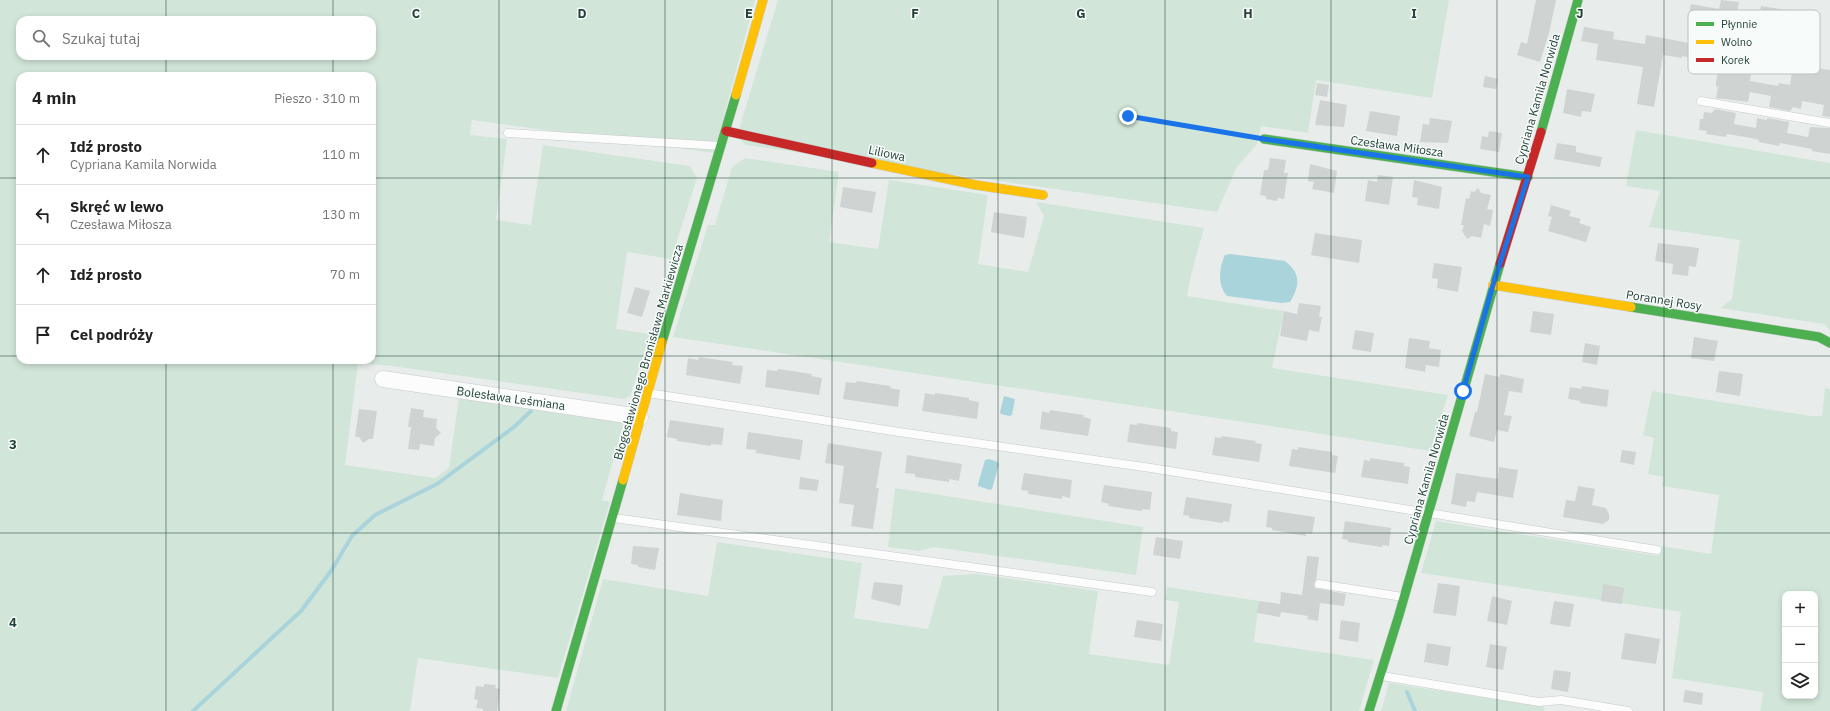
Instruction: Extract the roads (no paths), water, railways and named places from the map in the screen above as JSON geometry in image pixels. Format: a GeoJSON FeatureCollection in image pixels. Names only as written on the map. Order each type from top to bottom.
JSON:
{"type":"FeatureCollection","features":[{"type":"Feature","properties":{"kind":"street","name":"Błogosławionego Bronisława Markiewicza"},"geometry":{"type":"LineString","coordinates":[[556,711],[613,518],[640,417],[722,146],[763,0]]}},
{"type":"Feature","properties":{"kind":"street","name":"Cypriana Kamila Norwida"},"geometry":{"type":"LineString","coordinates":[[1369,711],[1429,513],[1493,285],[1528,177],[1578,0]]}},
{"type":"Feature","properties":{"kind":"street","name":"Liliowa"},"geometry":{"type":"LineString","coordinates":[[726,131],[976,185],[1043,196]]}},
{"type":"Feature","properties":{"kind":"street","name":"Czesława Miłosza"},"geometry":{"type":"LineString","coordinates":[[1264,139],[1528,177]]}},
{"type":"Feature","properties":{"kind":"street","name":"Porannej Rosy"},"geometry":{"type":"LineString","coordinates":[[1493,285],[1819,336],[1830,343]]}},
{"type":"Feature","properties":{"kind":"street","name":"Bolesława Leśmiana"},"geometry":{"type":"LineString","coordinates":[[383,379],[640,417]]}},
{"type":"Feature","properties":{"kind":"lane"},"geometry":{"type":"LineString","coordinates":[[1701,101],[1830,124]]}},
{"type":"Feature","properties":{"kind":"lane"},"geometry":{"type":"LineString","coordinates":[[508,133],[722,146]]}},
{"type":"Feature","properties":{"kind":"lane"},"geometry":{"type":"LineString","coordinates":[[647,393],[899,432],[1151,468],[1657,550]]}},
{"type":"Feature","properties":{"kind":"lane"},"geometry":{"type":"LineString","coordinates":[[613,518],[1152,592]]}},
{"type":"Feature","properties":{"kind":"lane"},"geometry":{"type":"LineString","coordinates":[[1319,584],[1404,597]]}},
{"type":"Feature","properties":{"kind":"lane"},"geometry":{"type":"LineString","coordinates":[[1379,676],[1539,702],[1561,700],[1628,711]]}},
{"type":"Feature","properties":{"kind":"water"},"geometry":{"type":"Polygon","coordinates":[[[1230,254],[1285,261],[1294,270],[1297,280],[1296,291],[1290,302],[1282,303],[1227,296],[1220,282],[1220,271],[1225,255],[1230,254]]]}},
{"type":"Feature","properties":{"kind":"water"},"geometry":{"type":"Polygon","coordinates":[[[1004,396],[1015,399],[1012,415],[1009,416],[1001,414],[1000,412],[1004,396]]]}},
{"type":"Feature","properties":{"kind":"water"},"geometry":{"type":"Polygon","coordinates":[[[989,459],[998,462],[999,464],[992,489],[990,490],[978,486],[985,460],[989,459]]]}},
{"type":"Feature","properties":{"kind":"waterway"},"geometry":{"type":"LineString","coordinates":[[193,711],[301,611],[331,571],[352,536],[375,515],[437,484],[514,427],[531,411]]}},
{"type":"Feature","properties":{"kind":"waterway"},"geometry":{"type":"LineString","coordinates":[[1407,692],[1415,711]]}}]}
